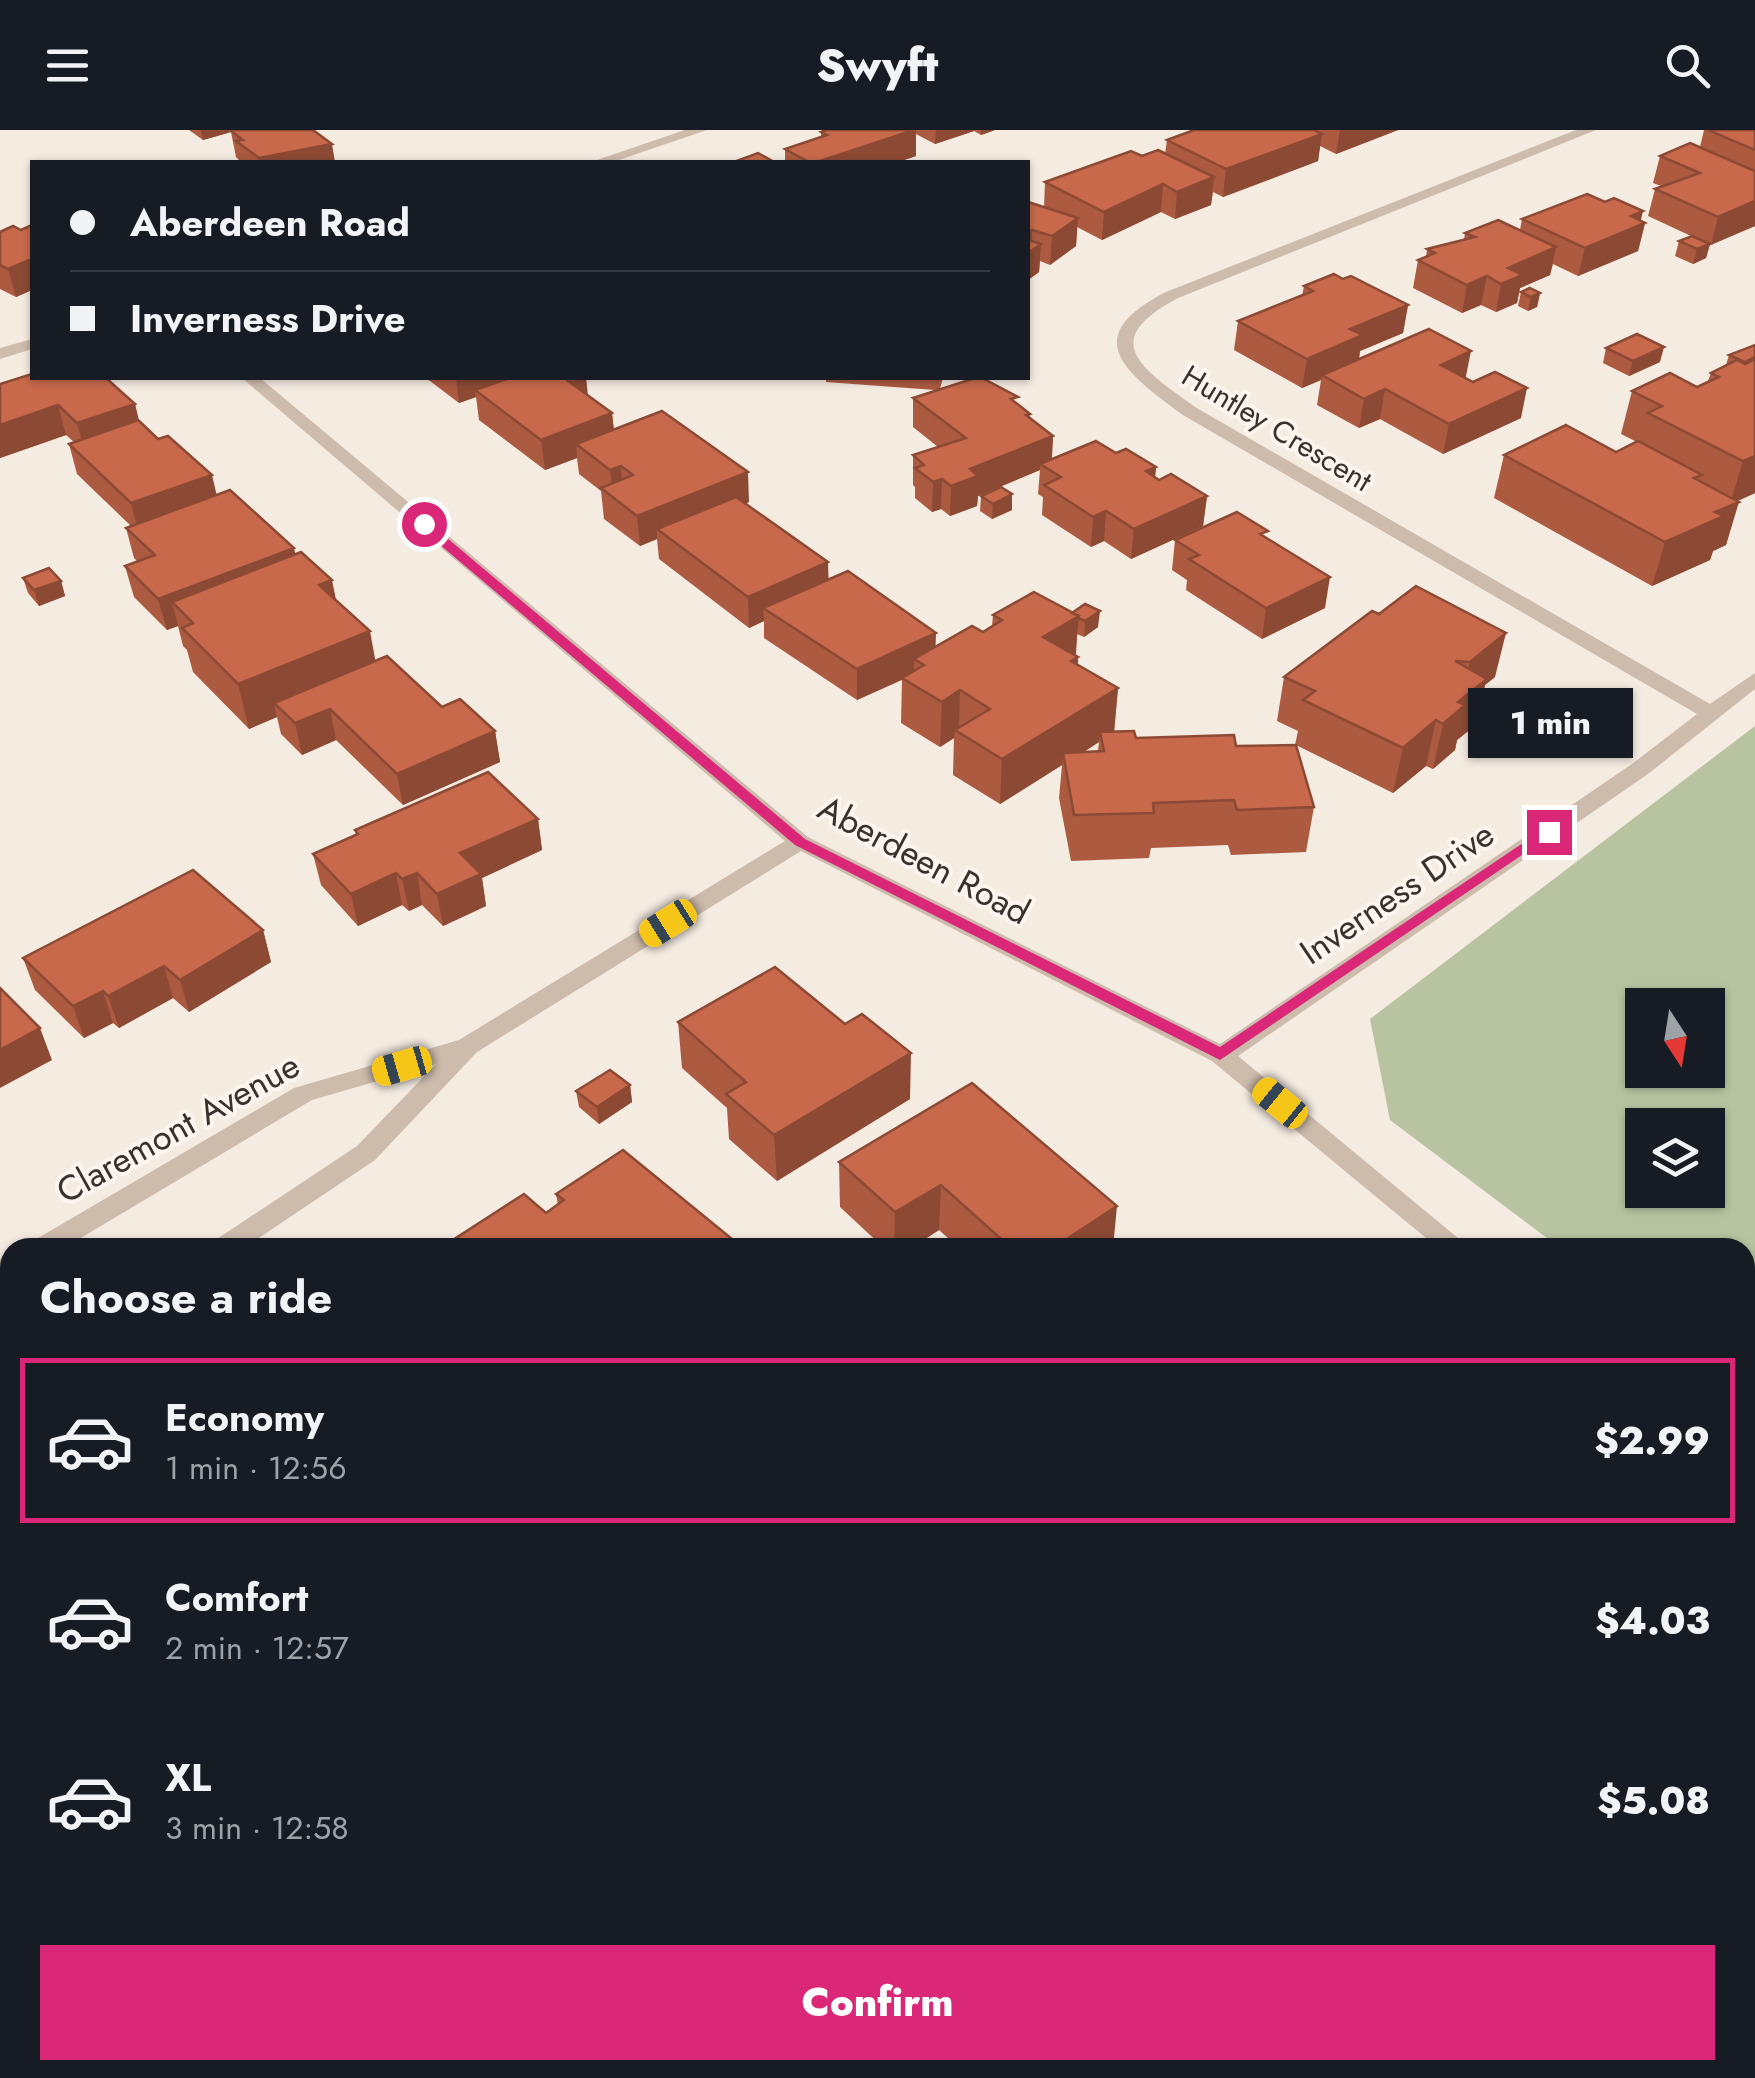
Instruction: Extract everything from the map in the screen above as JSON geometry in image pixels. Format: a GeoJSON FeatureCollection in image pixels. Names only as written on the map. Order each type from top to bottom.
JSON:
{"type":"FeatureCollection","features":[{"type":"Feature","properties":{"kind":"street"},"geometry":{"type":"LineString","coordinates":[[605,160],[700,130]]}},
{"type":"Feature","properties":{"kind":"street","name":"Huntley Crescent"},"geometry":{"type":"LineString","coordinates":[[1589,130],[1172,295],[1134,318],[1124,342],[1131,362],[1149,382],[1189,411],[1712,714]]}},
{"type":"Feature","properties":{"kind":"street"},"geometry":{"type":"LineString","coordinates":[[0,354],[30,345]]}},
{"type":"Feature","properties":{"kind":"street","name":"Aberdeen Road"},"geometry":{"type":"LineString","coordinates":[[252,380],[800,842],[1220,1054],[1446,1238]]}},
{"type":"Feature","properties":{"kind":"street","name":"Inverness Drive"},"geometry":{"type":"LineString","coordinates":[[1220,1054],[1640,770],[1755,679]]}},
{"type":"Feature","properties":{"kind":"street","name":"Claremont Avenue"},"geometry":{"type":"LineString","coordinates":[[238,1238],[366,1153],[468,1046],[800,842]]}},
{"type":"Feature","properties":{"kind":"street","name":"Claremont Avenue"},"geometry":{"type":"LineString","coordinates":[[59,1238],[303,1094],[468,1046]]}},
{"type":"Feature","properties":{"kind":"green space"},"geometry":{"type":"Polygon","coordinates":[[[1755,726],[1755,1238],[1547,1238],[1390,1120],[1370,1019],[1755,726]]]}},
{"type":"Feature","properties":{"kind":"building"},"geometry":{"type":"Polygon","coordinates":[[[230,130],[313,130],[332,144],[259,158],[236,141],[243,140],[230,130]]]}},
{"type":"Feature","properties":{"kind":"building"},"geometry":{"type":"Polygon","coordinates":[[[914,130],[823,160],[805,160],[785,149],[827,135],[821,132],[914,130]]]}},
{"type":"Feature","properties":{"kind":"building"},"geometry":{"type":"Polygon","coordinates":[[[1194,130],[1314,130],[1322,134],[1226,169],[1167,140],[1194,130]]]}},
{"type":"Feature","properties":{"kind":"building"},"geometry":{"type":"Polygon","coordinates":[[[1708,130],[1755,130],[1755,150],[1708,130]]]}},
{"type":"Feature","properties":{"kind":"building"},"geometry":{"type":"Polygon","coordinates":[[[1690,143],[1755,171],[1755,201],[1718,217],[1655,189],[1700,173],[1660,156],[1690,143]]]}},
{"type":"Feature","properties":{"kind":"building"},"geometry":{"type":"Polygon","coordinates":[[[1158,150],[1214,177],[1177,192],[1163,184],[1104,212],[1045,182],[1131,151],[1142,156],[1158,150]]]}},
{"type":"Feature","properties":{"kind":"building"},"geometry":{"type":"Polygon","coordinates":[[[758,153],[770,160],[739,160],[758,153]]]}},
{"type":"Feature","properties":{"kind":"building"},"geometry":{"type":"Polygon","coordinates":[[[1587,194],[1605,202],[1614,198],[1643,211],[1631,216],[1645,223],[1585,248],[1522,219],[1587,194]]]}},
{"type":"Feature","properties":{"kind":"building"},"geometry":{"type":"Polygon","coordinates":[[[1030,203],[1078,218],[1052,236],[1032,230],[1030,203]]]}},
{"type":"Feature","properties":{"kind":"building"},"geometry":{"type":"Polygon","coordinates":[[[1498,220],[1556,247],[1508,268],[1523,275],[1501,284],[1487,276],[1467,285],[1418,260],[1435,253],[1427,249],[1475,237],[1465,233],[1498,220]]]}},
{"type":"Feature","properties":{"kind":"building"},"geometry":{"type":"Polygon","coordinates":[[[13,226],[21,230],[30,226],[30,260],[8,269],[0,265],[0,232],[13,226]]]}},
{"type":"Feature","properties":{"kind":"building"},"geometry":{"type":"Polygon","coordinates":[[[1692,236],[1710,244],[1697,249],[1679,241],[1692,236]]]}},
{"type":"Feature","properties":{"kind":"building"},"geometry":{"type":"Polygon","coordinates":[[[1334,274],[1343,279],[1351,276],[1408,305],[1350,329],[1363,335],[1307,359],[1238,321],[1313,291],[1304,286],[1334,274]]]}},
{"type":"Feature","properties":{"kind":"building"},"geometry":{"type":"Polygon","coordinates":[[[1530,288],[1540,293],[1531,297],[1521,292],[1530,288]]]}},
{"type":"Feature","properties":{"kind":"building"},"geometry":{"type":"Polygon","coordinates":[[[1429,329],[1471,351],[1441,365],[1473,382],[1495,372],[1527,388],[1449,424],[1385,389],[1364,399],[1322,375],[1429,329]]]}},
{"type":"Feature","properties":{"kind":"building"},"geometry":{"type":"Polygon","coordinates":[[[1637,334],[1664,347],[1633,361],[1606,348],[1637,334]]]}},
{"type":"Feature","properties":{"kind":"building"},"geometry":{"type":"Polygon","coordinates":[[[1755,345],[1755,359],[1745,362],[1729,355],[1755,345]]]}},
{"type":"Feature","properties":{"kind":"building"},"geometry":{"type":"Polygon","coordinates":[[[1755,359],[1755,456],[1743,461],[1648,413],[1662,406],[1632,391],[1670,373],[1697,387],[1719,377],[1711,373],[1737,360],[1745,364],[1755,359]]]}},
{"type":"Feature","properties":{"kind":"building"},"geometry":{"type":"Polygon","coordinates":[[[30,375],[30,380],[108,380],[135,404],[77,423],[58,405],[0,425],[0,384],[30,375]]]}},
{"type":"Feature","properties":{"kind":"building"},"geometry":{"type":"Polygon","coordinates":[[[504,380],[571,380],[568,381],[612,413],[541,440],[475,390],[504,380]]]}},
{"type":"Feature","properties":{"kind":"building"},"geometry":{"type":"Polygon","coordinates":[[[969,380],[986,380],[1018,397],[1011,399],[1053,436],[970,469],[978,476],[951,486],[942,479],[933,482],[915,468],[924,465],[913,455],[966,438],[913,398],[969,380]]]}},
{"type":"Feature","properties":{"kind":"building"},"geometry":{"type":"Polygon","coordinates":[[[662,411],[748,472],[637,516],[601,488],[633,475],[621,466],[610,470],[576,444],[662,411]]]}},
{"type":"Feature","properties":{"kind":"building"},"geometry":{"type":"Polygon","coordinates":[[[138,420],[158,439],[168,436],[212,475],[131,503],[69,444],[138,420]]]}},
{"type":"Feature","properties":{"kind":"building"},"geometry":{"type":"Polygon","coordinates":[[[1566,425],[1616,452],[1638,441],[1702,475],[1694,478],[1739,502],[1715,512],[1724,516],[1665,542],[1504,455],[1566,425]]]}},
{"type":"Feature","properties":{"kind":"building"},"geometry":{"type":"Polygon","coordinates":[[[1096,441],[1116,453],[1126,449],[1156,467],[1146,471],[1159,480],[1171,474],[1207,496],[1134,529],[1106,511],[1093,517],[1044,485],[1061,477],[1040,464],[1096,441]]]}},
{"type":"Feature","properties":{"kind":"building"},"geometry":{"type":"Polygon","coordinates":[[[1001,487],[1012,494],[993,504],[981,496],[1001,487]]]}},
{"type":"Feature","properties":{"kind":"building"},"geometry":{"type":"Polygon","coordinates":[[[230,490],[294,548],[158,599],[125,566],[155,555],[126,528],[230,490]]]}},
{"type":"Feature","properties":{"kind":"building"},"geometry":{"type":"Polygon","coordinates":[[[736,497],[828,562],[748,597],[657,529],[736,497]]]}},
{"type":"Feature","properties":{"kind":"building"},"geometry":{"type":"Polygon","coordinates":[[[1237,512],[1268,531],[1260,534],[1330,577],[1266,608],[1189,559],[1199,555],[1175,540],[1237,512]]]}},
{"type":"Feature","properties":{"kind":"building"},"geometry":{"type":"Polygon","coordinates":[[[301,552],[332,580],[319,585],[370,631],[238,684],[182,628],[193,623],[172,602],[301,552]]]}},
{"type":"Feature","properties":{"kind":"building"},"geometry":{"type":"Polygon","coordinates":[[[49,568],[61,581],[34,590],[23,578],[49,568]]]}},
{"type":"Feature","properties":{"kind":"building"},"geometry":{"type":"Polygon","coordinates":[[[848,571],[936,633],[857,669],[763,608],[848,571]]]}},
{"type":"Feature","properties":{"kind":"building"},"geometry":{"type":"Polygon","coordinates":[[[1416,586],[1506,633],[1470,662],[1455,661],[1487,679],[1458,702],[1465,705],[1443,724],[1436,720],[1403,748],[1303,700],[1315,691],[1284,677],[1372,611],[1379,614],[1416,586]]]}},
{"type":"Feature","properties":{"kind":"building"},"geometry":{"type":"Polygon","coordinates":[[[1034,592],[1079,616],[1043,637],[1078,657],[1071,661],[1118,688],[1002,759],[955,730],[990,709],[960,690],[942,702],[902,678],[924,665],[914,659],[972,626],[983,632],[1002,620],[993,615],[1034,592]]]}},
{"type":"Feature","properties":{"kind":"building"},"geometry":{"type":"Polygon","coordinates":[[[1085,604],[1100,611],[1085,621],[1072,613],[1085,604]]]}},
{"type":"Feature","properties":{"kind":"building"},"geometry":{"type":"Polygon","coordinates":[[[387,656],[442,707],[460,699],[495,731],[397,774],[330,709],[295,723],[274,703],[387,656]]]}},
{"type":"Feature","properties":{"kind":"building"},"geometry":{"type":"Polygon","coordinates":[[[1134,731],[1136,738],[1234,735],[1236,746],[1296,745],[1314,807],[1237,810],[1234,800],[1153,803],[1154,813],[1074,815],[1063,753],[1104,751],[1100,732],[1134,731]]]}},
{"type":"Feature","properties":{"kind":"building"},"geometry":{"type":"Polygon","coordinates":[[[488,772],[538,819],[460,853],[481,874],[437,894],[417,873],[402,879],[396,873],[351,894],[313,854],[358,834],[355,830],[488,772]]]}},
{"type":"Feature","properties":{"kind":"building"},"geometry":{"type":"Polygon","coordinates":[[[193,870],[263,930],[180,980],[164,966],[108,996],[103,991],[73,1006],[23,958],[193,870]]]}},
{"type":"Feature","properties":{"kind":"building"},"geometry":{"type":"Polygon","coordinates":[[[775,967],[845,1024],[862,1014],[911,1053],[774,1135],[726,1094],[746,1082],[678,1022],[775,967]]]}},
{"type":"Feature","properties":{"kind":"building"},"geometry":{"type":"Polygon","coordinates":[[[0,988],[40,1028],[0,1050],[0,988]]]}},
{"type":"Feature","properties":{"kind":"building"},"geometry":{"type":"Polygon","coordinates":[[[610,1070],[630,1085],[597,1107],[576,1091],[610,1070]]]}},
{"type":"Feature","properties":{"kind":"building"},"geometry":{"type":"Polygon","coordinates":[[[972,1083],[1117,1206],[1068,1238],[1000,1238],[941,1185],[895,1212],[839,1162],[972,1083]]]}},
{"type":"Feature","properties":{"kind":"building"},"geometry":{"type":"Polygon","coordinates":[[[623,1150],[731,1238],[456,1238],[524,1194],[546,1213],[564,1200],[556,1194],[623,1150]]]}},
{"type":"Feature","properties":{"kind":"route"},"geometry":{"type":"LineString","coordinates":[[424,524],[800,842],[1220,1054],[1549,832]]}}]}
